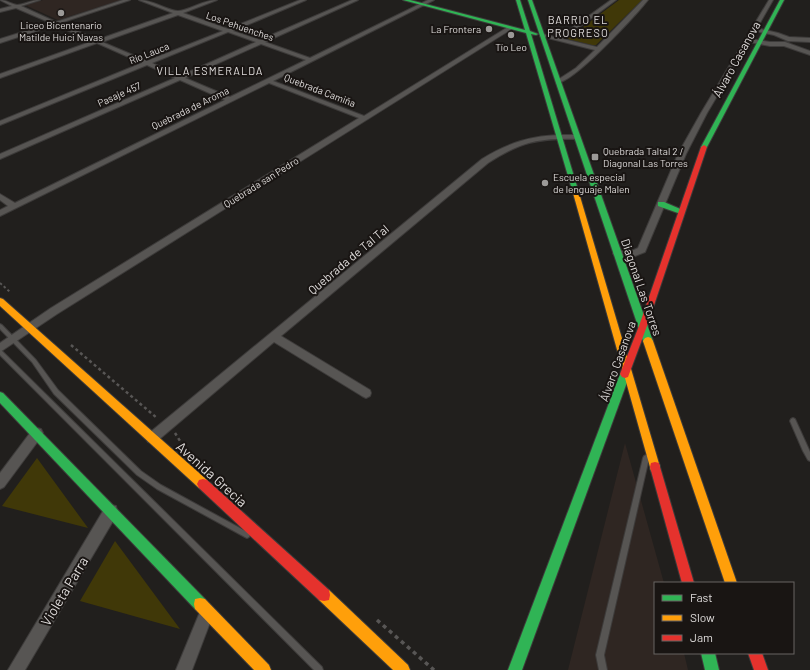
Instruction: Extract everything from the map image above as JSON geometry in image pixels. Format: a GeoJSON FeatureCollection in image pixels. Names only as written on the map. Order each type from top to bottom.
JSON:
{"type":"FeatureCollection","features":[{"type":"Feature","properties":{"kind":"main road"},"geometry":{"type":"LineString","coordinates":[[405,0],[542,36]]}},
{"type":"Feature","properties":{"kind":"main road"},"geometry":{"type":"LineString","coordinates":[[518,0],[560,137],[688,582]]}},
{"type":"Feature","properties":{"kind":"main road","name":"Diagonal Las Torres"},"geometry":{"type":"LineString","coordinates":[[530,0],[731,582]]}},
{"type":"Feature","properties":{"kind":"main road","name":"Álvaro Casanova"},"geometry":{"type":"LineString","coordinates":[[515,670],[643,326],[706,140],[782,0]]}},
{"type":"Feature","properties":{"kind":"main road"},"geometry":{"type":"LineString","coordinates":[[661,204],[681,211]]}},
{"type":"Feature","properties":{"kind":"main road","name":"Avenida Grecia"},"geometry":{"type":"LineString","coordinates":[[0,301],[268,543],[403,670]]}},
{"type":"Feature","properties":{"kind":"main road"},"geometry":{"type":"LineString","coordinates":[[0,396],[264,670]]}},
{"type":"Feature","properties":{"kind":"main road"},"geometry":{"type":"LineString","coordinates":[[708,654],[712,670]]}},
{"type":"Feature","properties":{"kind":"main road"},"geometry":{"type":"LineString","coordinates":[[755,654],[761,670]]}},
{"type":"Feature","properties":{"kind":"street"},"geometry":{"type":"LineString","coordinates":[[2,0],[230,100]]}},
{"type":"Feature","properties":{"kind":"street"},"geometry":{"type":"LineString","coordinates":[[0,6],[20,0]]}},
{"type":"Feature","properties":{"kind":"street"},"geometry":{"type":"LineString","coordinates":[[0,11],[38,0]]}},
{"type":"Feature","properties":{"kind":"street"},"geometry":{"type":"LineString","coordinates":[[0,40],[128,0]]}},
{"type":"Feature","properties":{"kind":"street","name":"Los Pehuenches"},"geometry":{"type":"LineString","coordinates":[[141,0],[311,60]]}},
{"type":"Feature","properties":{"kind":"street"},"geometry":{"type":"LineString","coordinates":[[0,76],[215,0]]}},
{"type":"Feature","properties":{"kind":"street","name":"Río Lauca"},"geometry":{"type":"LineString","coordinates":[[0,123],[304,0]]}},
{"type":"Feature","properties":{"kind":"street","name":"Pasaje 457"},"geometry":{"type":"LineString","coordinates":[[0,157],[356,0]]}},
{"type":"Feature","properties":{"kind":"street","name":"Quebrada de Aroma"},"geometry":{"type":"LineString","coordinates":[[0,213],[432,0]]}},
{"type":"Feature","properties":{"kind":"street"},"geometry":{"type":"LineString","coordinates":[[559,40],[614,0]]}},
{"type":"Feature","properties":{"kind":"street"},"geometry":{"type":"LineString","coordinates":[[558,82],[563,80],[598,49],[646,0]]}},
{"type":"Feature","properties":{"kind":"street","name":"Álvaro Casanova"},"geometry":{"type":"LineString","coordinates":[[617,253],[635,253],[642,250],[682,154],[704,113],[771,1]]}},
{"type":"Feature","properties":{"kind":"street","name":"Quebrada san Pedro"},"geometry":{"type":"LineString","coordinates":[[0,348],[28,327],[510,28]]}},
{"type":"Feature","properties":{"kind":"street"},"geometry":{"type":"LineString","coordinates":[[754,29],[780,35],[786,42],[810,53]]}},
{"type":"Feature","properties":{"kind":"street"},"geometry":{"type":"LineString","coordinates":[[542,36],[598,49]]}},
{"type":"Feature","properties":{"kind":"street"},"geometry":{"type":"LineString","coordinates":[[747,41],[759,43],[810,40]]}},
{"type":"Feature","properties":{"kind":"street","name":"Quebrada Camiña"},"geometry":{"type":"LineString","coordinates":[[269,81],[364,118]]}},
{"type":"Feature","properties":{"kind":"street","name":"Quebrada de Tal Tal"},"geometry":{"type":"LineString","coordinates":[[152,438],[490,158],[513,144],[540,137],[576,137]]}},
{"type":"Feature","properties":{"kind":"street"},"geometry":{"type":"LineString","coordinates":[[0,196],[14,206]]}},
{"type":"Feature","properties":{"kind":"street"},"geometry":{"type":"LineString","coordinates":[[274,337],[366,393]]}},
{"type":"Feature","properties":{"kind":"street"},"geometry":{"type":"LineString","coordinates":[[0,483],[37,433]]}},
{"type":"Feature","properties":{"kind":"street","name":"Violeta Parra"},"geometry":{"type":"LineString","coordinates":[[16,670],[111,511]]}},
{"type":"Feature","properties":{"kind":"street"},"geometry":{"type":"LineString","coordinates":[[184,670],[208,612]]}},
{"type":"Feature","properties":{"kind":"lane"},"geometry":{"type":"LineString","coordinates":[[0,326],[34,361],[56,392],[143,476],[189,504],[230,526],[268,543]]}},
{"type":"Feature","properties":{"kind":"lane"},"geometry":{"type":"LineString","coordinates":[[0,352],[319,670]]}},
{"type":"Feature","properties":{"kind":"lane"},"geometry":{"type":"LineString","coordinates":[[793,421],[804,449],[810,458]]}},
{"type":"Feature","properties":{"kind":"lane"},"geometry":{"type":"LineString","coordinates":[[603,670],[600,655],[649,446]]}},
{"type":"Feature","properties":{"kind":"shaded area","name":"Liceo Bicentenario Matilde Huici Navas"},"geometry":{"type":"Polygon","coordinates":[[[43,0],[121,0],[58,20],[25,5],[43,0]]]}},
{"type":"Feature","properties":{"kind":"shaded area"},"geometry":{"type":"Polygon","coordinates":[[[619,0],[642,0],[596,45],[567,39],[619,0]]]}},
{"type":"Feature","properties":{"kind":"shaded area"},"geometry":{"type":"Polygon","coordinates":[[[625,443],[664,582],[654,582],[654,654],[684,654],[688,670],[568,670],[625,443]]]}},
{"type":"Feature","properties":{"kind":"shaded area"},"geometry":{"type":"Polygon","coordinates":[[[37,458],[88,528],[2,506],[37,458]]]}},
{"type":"Feature","properties":{"kind":"shaded area"},"geometry":{"type":"Polygon","coordinates":[[[115,541],[180,629],[80,601],[115,541]]]}},
{"type":"Feature","properties":{"kind":"traffic: fast"},"geometry":{"type":"LineString","coordinates":[[405,0],[536,34]]}},
{"type":"Feature","properties":{"kind":"traffic: fast"},"geometry":{"type":"LineString","coordinates":[[518,0],[576,193]]}},
{"type":"Feature","properties":{"kind":"traffic: fast"},"geometry":{"type":"LineString","coordinates":[[530,0],[648,341]]}},
{"type":"Feature","properties":{"kind":"traffic: fast"},"geometry":{"type":"LineString","coordinates":[[704,147],[782,0]]}},
{"type":"Feature","properties":{"kind":"traffic: fast"},"geometry":{"type":"LineString","coordinates":[[661,204],[681,211]]}},
{"type":"Feature","properties":{"kind":"traffic: fast"},"geometry":{"type":"LineString","coordinates":[[515,670],[625,374]]}},
{"type":"Feature","properties":{"kind":"traffic: fast"},"geometry":{"type":"LineString","coordinates":[[0,396],[200,604]]}},
{"type":"Feature","properties":{"kind":"traffic: fast"},"geometry":{"type":"LineString","coordinates":[[708,654],[712,670]]}},
{"type":"Feature","properties":{"kind":"traffic: slow"},"geometry":{"type":"LineString","coordinates":[[576,193],[655,467]]}},
{"type":"Feature","properties":{"kind":"traffic: slow"},"geometry":{"type":"LineString","coordinates":[[0,301],[203,484]]}},
{"type":"Feature","properties":{"kind":"traffic: slow"},"geometry":{"type":"LineString","coordinates":[[648,341],[731,582]]}},
{"type":"Feature","properties":{"kind":"traffic: slow"},"geometry":{"type":"LineString","coordinates":[[324,595],[403,670]]}},
{"type":"Feature","properties":{"kind":"traffic: slow"},"geometry":{"type":"LineString","coordinates":[[200,604],[264,670]]}},
{"type":"Feature","properties":{"kind":"traffic: jam"},"geometry":{"type":"LineString","coordinates":[[625,374],[643,326],[704,147]]}},
{"type":"Feature","properties":{"kind":"traffic: jam"},"geometry":{"type":"LineString","coordinates":[[655,467],[688,582]]}},
{"type":"Feature","properties":{"kind":"traffic: jam"},"geometry":{"type":"LineString","coordinates":[[203,484],[324,595]]}},
{"type":"Feature","properties":{"kind":"traffic: jam"},"geometry":{"type":"LineString","coordinates":[[755,654],[761,670]]}},
{"type":"Feature","properties":{"kind":"place","name":"Liceo Bicentenario Matilde Huici Navas"},"geometry":{"type":"Point","coordinates":[61,13]}},
{"type":"Feature","properties":{"kind":"place","name":"La Frontera"},"geometry":{"type":"Point","coordinates":[489,29]}},
{"type":"Feature","properties":{"kind":"place","name":"Tío Leo"},"geometry":{"type":"Point","coordinates":[511,35]}},
{"type":"Feature","properties":{"kind":"place","name":"Quebrada Taltal 2 / Diagonal Las Torres"},"geometry":{"type":"Point","coordinates":[595,157]}},
{"type":"Feature","properties":{"kind":"place","name":"Escuela especial de lenguaje Malen"},"geometry":{"type":"Point","coordinates":[545,183]}},
{"type":"Feature","properties":{"kind":"district","name":"BARRIO EL PROGRESO"},"geometry":{"type":"Point","coordinates":[578,25]}},
{"type":"Feature","properties":{"kind":"district","name":"VILLA ESMERALDA"},"geometry":{"type":"Point","coordinates":[210,70]}}]}
